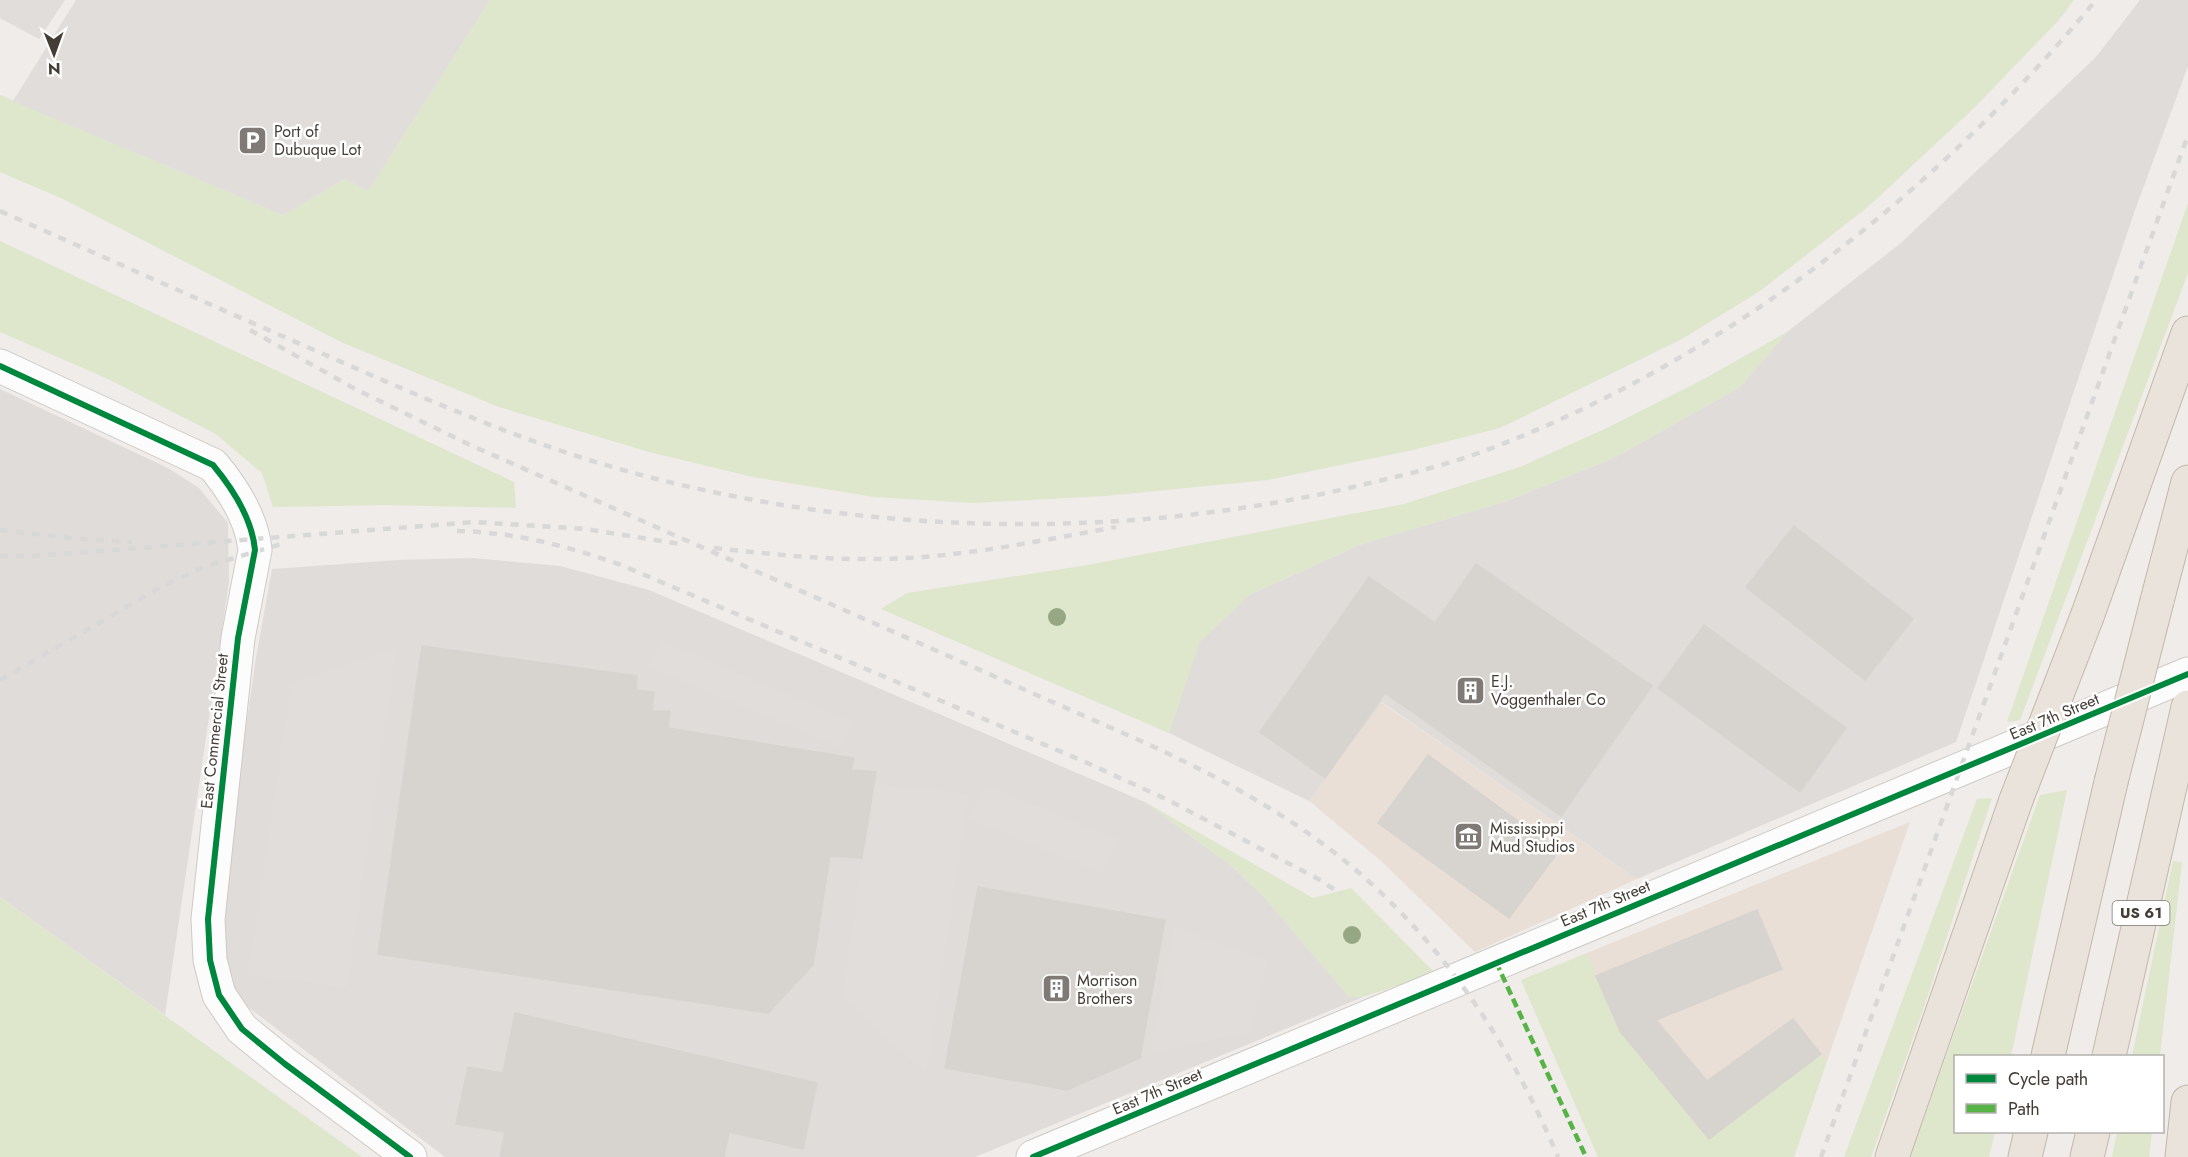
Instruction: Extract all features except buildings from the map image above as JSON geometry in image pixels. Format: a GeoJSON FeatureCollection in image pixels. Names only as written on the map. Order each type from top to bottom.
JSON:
{"type":"FeatureCollection","features":[{"type":"Feature","properties":{"kind":"highway"},"geometry":{"type":"LineString","coordinates":[[1892,1157],[2016,800],[2088,614],[2188,333]]}},
{"type":"Feature","properties":{"kind":"highway"},"geometry":{"type":"LineString","coordinates":[[2048,1055],[2111,782],[2188,482]]}},
{"type":"Feature","properties":{"kind":"highway","name":"US 61"},"geometry":{"type":"LineString","coordinates":[[2109,1055],[2188,706]]}},
{"type":"Feature","properties":{"kind":"highway"},"geometry":{"type":"LineString","coordinates":[[2182,1157],[2188,1102]]}},
{"type":"Feature","properties":{"kind":"highway"},"geometry":{"type":"LineString","coordinates":[[2025,1157],[2031,1133]]}},
{"type":"Feature","properties":{"kind":"highway"},"geometry":{"type":"LineString","coordinates":[[2087,1157],[2093,1133]]}},
{"type":"Feature","properties":{"kind":"street","name":"East Commercial Street"},"geometry":{"type":"LineString","coordinates":[[0,366],[213,465],[235,493],[254,539],[255,550],[238,638],[208,919],[210,960],[219,995],[242,1029],[410,1157]]}},
{"type":"Feature","properties":{"kind":"street","name":"East 7th Street"},"geometry":{"type":"LineString","coordinates":[[1033,1157],[2188,674]]}},
{"type":"Feature","properties":{"kind":"shaded area"},"geometry":{"type":"Polygon","coordinates":[[[0,0],[65,0],[39,39],[0,18],[0,0]]]}},
{"type":"Feature","properties":{"kind":"shaded area","name":"Port of Dubuque Lot"},"geometry":{"type":"Polygon","coordinates":[[[76,0],[490,0],[368,191],[345,179],[283,215],[13,101],[76,0]]]}},
{"type":"Feature","properties":{"kind":"shaded area"},"geometry":{"type":"Polygon","coordinates":[[[2140,0],[2188,0],[2188,66],[2134,213],[1956,742],[1637,879],[1382,702],[1309,801],[1169,733],[1200,641],[1249,595],[1362,544],[1504,502],[1614,458],[1740,387],[1787,332],[1901,243],[2096,57],[2140,0]]]}},
{"type":"Feature","properties":{"kind":"shaded area"},"geometry":{"type":"Polygon","coordinates":[[[0,389],[168,468],[199,488],[228,523],[229,582],[165,1015],[0,897],[0,389]]]}},
{"type":"Feature","properties":{"kind":"shaded area","name":"Morrison Brothers"},"geometry":{"type":"Polygon","coordinates":[[[473,558],[560,566],[649,590],[1145,802],[1234,868],[1266,899],[1349,997],[1363,997],[975,1157],[445,1157],[248,1007],[230,986],[222,961],[233,816],[256,658],[272,569],[398,560],[473,558]]]}},
{"type":"Feature","properties":{"kind":"shaded area"},"geometry":{"type":"Polygon","coordinates":[[[661,640],[853,722],[841,748],[650,668],[661,640]]]}},
{"type":"Feature","properties":{"kind":"shaded area"},"geometry":{"type":"Polygon","coordinates":[[[397,648],[347,988],[248,975],[291,683],[397,648]]]}},
{"type":"Feature","properties":{"kind":"shaded area"},"geometry":{"type":"Polygon","coordinates":[[[1381,702],[1637,879],[1475,952],[1380,860],[1309,801],[1381,702]]]}},
{"type":"Feature","properties":{"kind":"shaded area"},"geometry":{"type":"Polygon","coordinates":[[[874,783],[969,794],[927,1075],[842,996],[874,783]]]}},
{"type":"Feature","properties":{"kind":"shaded area"},"geometry":{"type":"Polygon","coordinates":[[[984,784],[1118,839],[1103,874],[969,819],[984,784]]]}},
{"type":"Feature","properties":{"kind":"shaded area"},"geometry":{"type":"Polygon","coordinates":[[[1910,822],[1826,1064],[1792,1019],[1707,1081],[1656,1020],[1781,969],[1757,910],[1596,976],[1587,953],[1910,822]]]}},
{"type":"Feature","properties":{"kind":"shaded area"},"geometry":{"type":"Polygon","coordinates":[[[1174,926],[1268,961],[1251,1032],[1150,1054],[1174,926]]]}},
{"type":"Feature","properties":{"kind":"green space"},"geometry":{"type":"Polygon","coordinates":[[[490,0],[2074,0],[2058,21],[1975,107],[1869,206],[1760,291],[1682,339],[1500,428],[1413,450],[1268,480],[1105,496],[973,503],[874,497],[753,477],[649,452],[499,407],[341,342],[61,198],[0,172],[0,95],[283,215],[345,179],[368,191],[490,0]]]}},
{"type":"Feature","properties":{"kind":"green space"},"geometry":{"type":"Polygon","coordinates":[[[2188,203],[2188,273],[2020,720],[2007,722],[2188,203]]]}},
{"type":"Feature","properties":{"kind":"green space"},"geometry":{"type":"Polygon","coordinates":[[[0,241],[514,482],[516,508],[387,505],[273,507],[262,473],[216,434],[108,379],[0,332],[0,241]]]}},
{"type":"Feature","properties":{"kind":"green space"},"geometry":{"type":"Polygon","coordinates":[[[1787,332],[1740,387],[1614,458],[1504,502],[1362,544],[1249,595],[1200,642],[1169,733],[881,609],[907,593],[1088,565],[1404,504],[1520,467],[1607,428],[1704,379],[1787,332]]]}},
{"type":"Feature","properties":{"kind":"green space"},"geometry":{"type":"Polygon","coordinates":[[[2067,790],[2011,1055],[1954,1055],[1954,1133],[1995,1133],[1989,1157],[1910,1157],[2040,795],[2067,790]]]}},
{"type":"Feature","properties":{"kind":"green space"},"geometry":{"type":"Polygon","coordinates":[[[1992,798],[1925,1004],[1871,1157],[1844,1157],[1977,799],[1992,798]]]}},
{"type":"Feature","properties":{"kind":"green space"},"geometry":{"type":"Polygon","coordinates":[[[1145,802],[1313,898],[1351,888],[1435,973],[1363,997],[1349,997],[1266,899],[1234,868],[1145,802]]]}},
{"type":"Feature","properties":{"kind":"green space"},"geometry":{"type":"Polygon","coordinates":[[[2173,861],[2182,862],[2160,1055],[2132,1055],[2173,861]]]}},
{"type":"Feature","properties":{"kind":"green space"},"geometry":{"type":"Polygon","coordinates":[[[0,897],[25,915],[362,1157],[0,1157],[0,897]]]}},
{"type":"Feature","properties":{"kind":"green space"},"geometry":{"type":"Polygon","coordinates":[[[1587,953],[1620,1031],[1709,1139],[1821,1054],[1826,1064],[1794,1157],[1598,1157],[1521,980],[1587,953]]]}},
{"type":"Feature","properties":{"kind":"green space"},"geometry":{"type":"Polygon","coordinates":[[[2117,1133],[2152,1133],[2149,1157],[2112,1157],[2117,1133]]]}},
{"type":"Feature","properties":{"kind":"railway"},"geometry":{"type":"LineString","coordinates":[[0,211],[450,409],[573,455],[657,479],[742,498],[828,512],[915,520],[1003,524],[1090,523],[1177,516],[1264,505],[1349,488],[1443,465],[1562,419],[1649,375],[1733,324],[1814,268],[1891,207],[1964,142],[2033,72],[2096,0]]}},
{"type":"Feature","properties":{"kind":"railway"},"geometry":{"type":"LineString","coordinates":[[1821,1157],[2188,135]]}},
{"type":"Feature","properties":{"kind":"railway"},"geometry":{"type":"LineString","coordinates":[[250,330],[357,390],[468,444],[1150,745],[1273,810],[1353,867],[1425,939],[1457,979],[1513,1065],[1558,1157]]}},
{"type":"Feature","properties":{"kind":"railway"},"geometry":{"type":"LineString","coordinates":[[0,556],[35,556],[475,522],[585,529],[681,544]]}},
{"type":"Feature","properties":{"kind":"railway"},"geometry":{"type":"LineString","coordinates":[[714,548],[817,558],[909,558],[998,548],[1116,527]]}},
{"type":"Feature","properties":{"kind":"railway"},"geometry":{"type":"LineString","coordinates":[[0,530],[132,542]]}},
{"type":"Feature","properties":{"kind":"railway"},"geometry":{"type":"LineString","coordinates":[[457,531],[499,534],[540,541],[621,565],[1083,761],[1168,800],[1320,880],[1341,894]]}},
{"type":"Feature","properties":{"kind":"railway"},"geometry":{"type":"LineString","coordinates":[[0,680],[163,586],[207,566],[285,543]]}},
{"type":"Feature","properties":{"kind":"marked path"},"geometry":{"type":"LineString","coordinates":[[1496,962],[1586,1157]]}},
{"type":"Feature","properties":{"kind":"cycle path"},"geometry":{"type":"LineString","coordinates":[[0,366],[213,465],[228,484],[246,515],[255,550],[238,638],[208,919],[210,960],[219,995],[242,1029],[410,1157]]}},
{"type":"Feature","properties":{"kind":"cycle path"},"geometry":{"type":"LineString","coordinates":[[1033,1157],[2188,674]]}},
{"type":"Feature","properties":{"kind":"place","name":"Port of Dubuque Lot"},"geometry":{"type":"Point","coordinates":[253,140]}},
{"type":"Feature","properties":{"kind":"place","name":"E.J. Voggenthaler Co"},"geometry":{"type":"Point","coordinates":[1470,690]}},
{"type":"Feature","properties":{"kind":"place","name":"Mississippi Mud Studios"},"geometry":{"type":"Point","coordinates":[1469,837]}},
{"type":"Feature","properties":{"kind":"place","name":"Morrison Brothers"},"geometry":{"type":"Point","coordinates":[1056,989]}}]}
